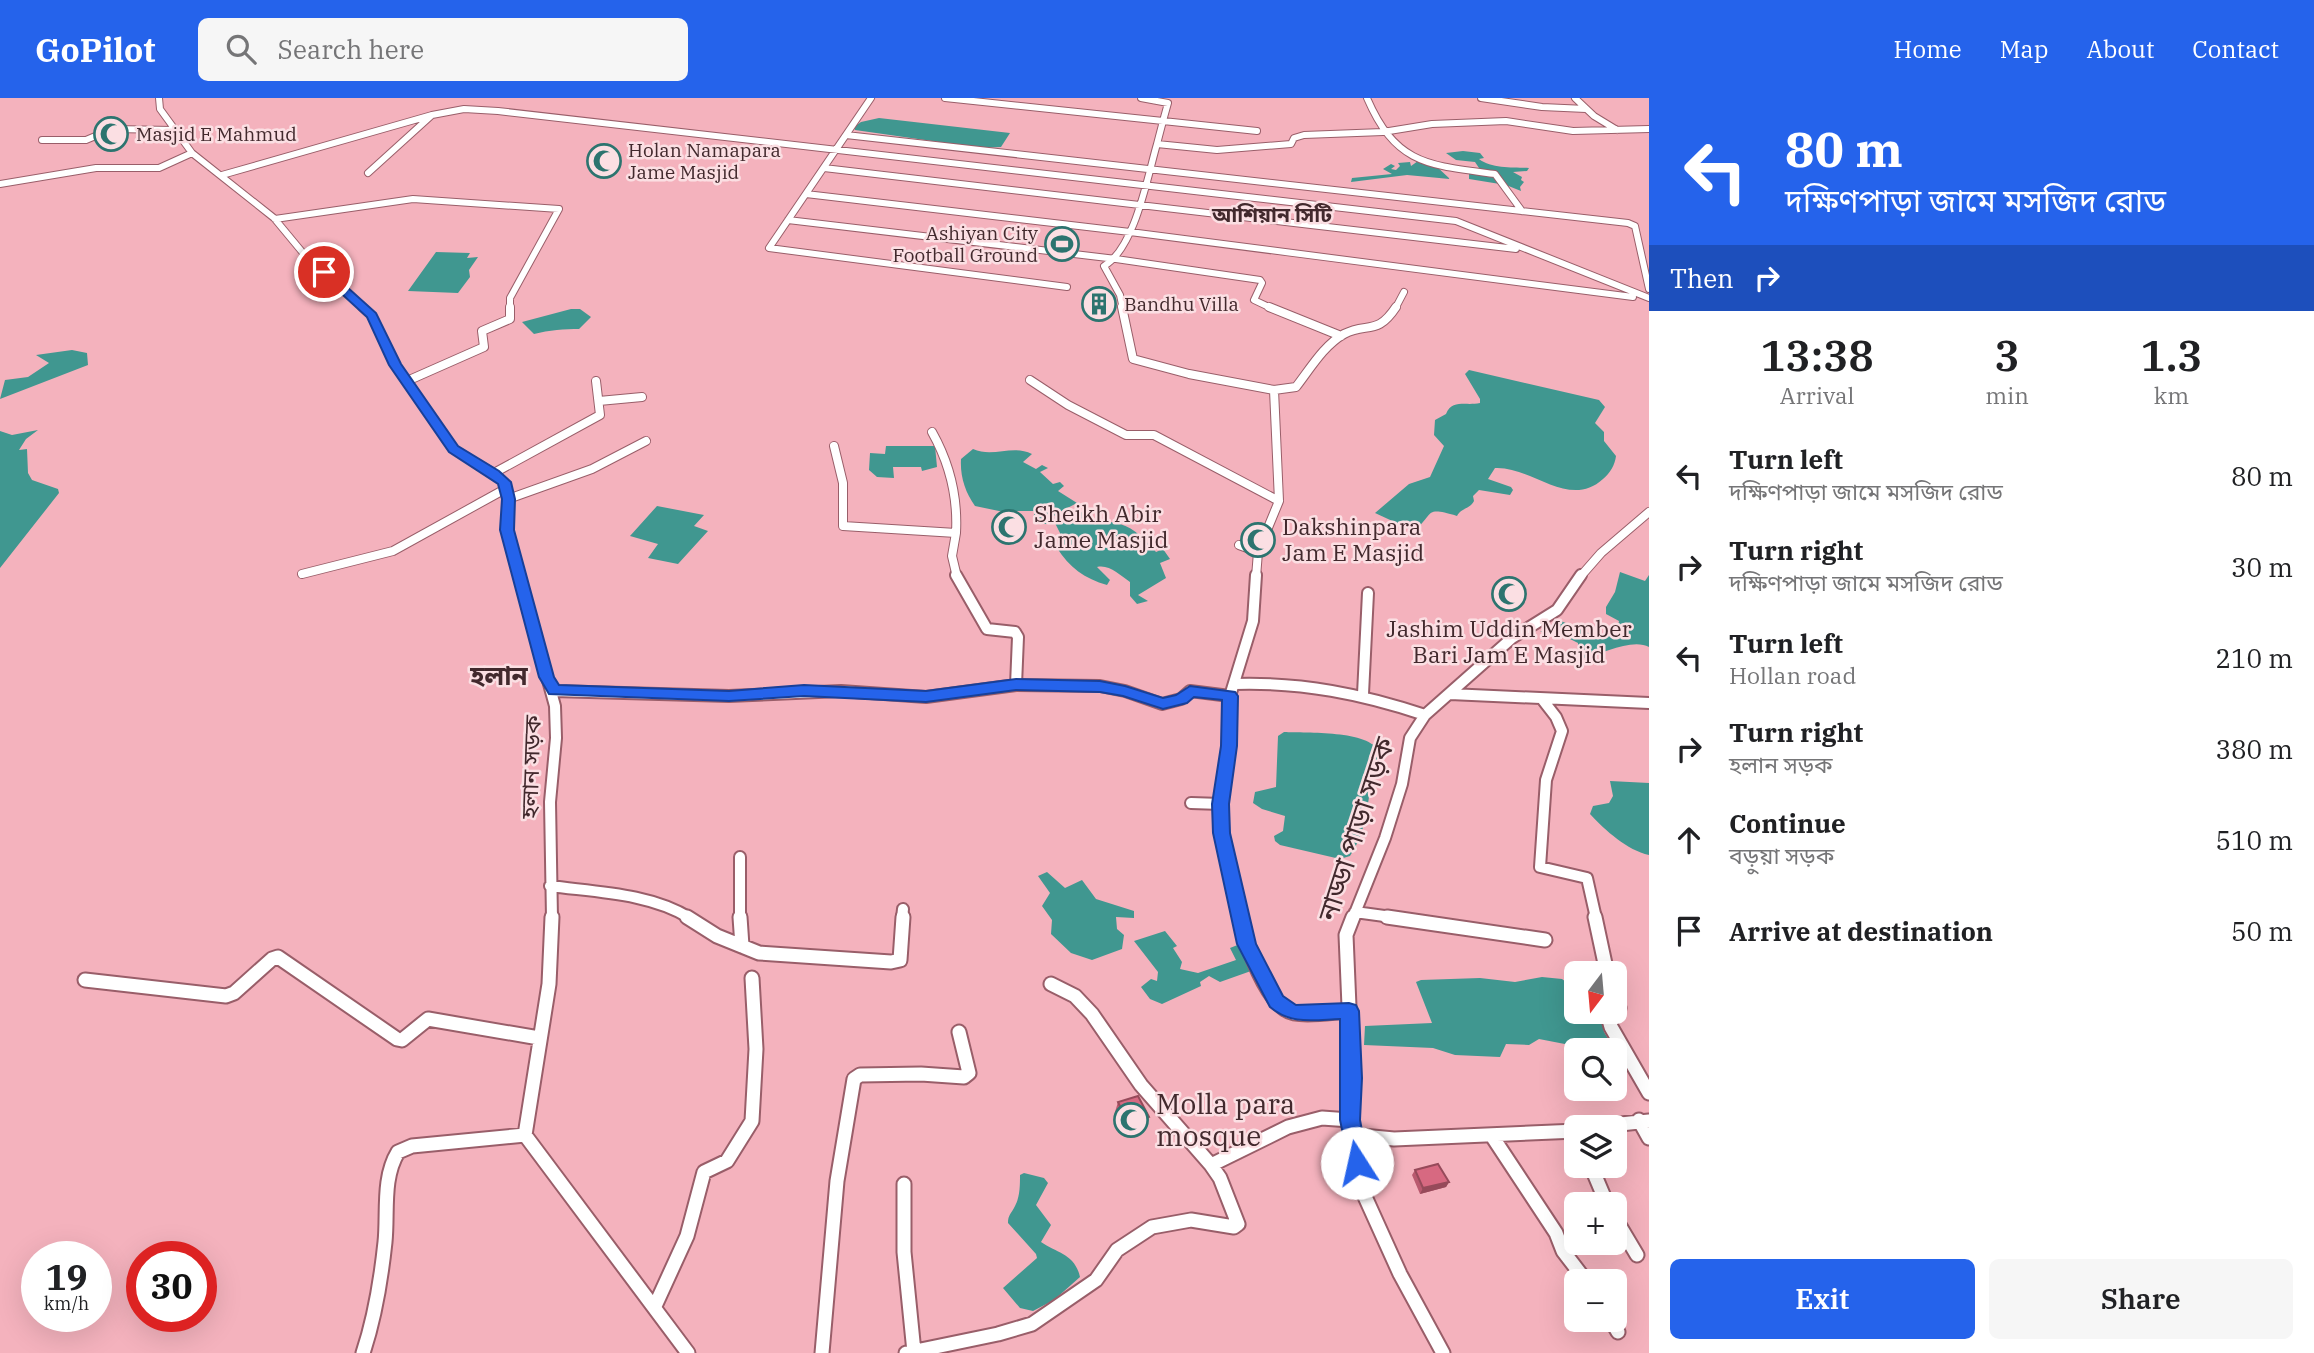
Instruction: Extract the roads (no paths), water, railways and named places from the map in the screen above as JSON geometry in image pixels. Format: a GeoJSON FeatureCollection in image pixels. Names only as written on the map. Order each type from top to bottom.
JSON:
{"type":"FeatureCollection","features":[{"type":"Feature","properties":{"kind":"street"},"geometry":{"type":"LineString","coordinates":[[159,98],[160,109],[192,153],[275,219],[303,253],[372,316],[395,365],[453,449],[494,473],[507,494]]}},
{"type":"Feature","properties":{"kind":"street"},"geometry":{"type":"LineString","coordinates":[[871,98],[769,248],[1068,287]]}},
{"type":"Feature","properties":{"kind":"street"},"geometry":{"type":"LineString","coordinates":[[945,98],[1257,131]]}},
{"type":"Feature","properties":{"kind":"street"},"geometry":{"type":"LineString","coordinates":[[1141,98],[1168,103],[1129,232],[1116,259],[1104,266],[1120,295],[1133,359],[1189,374],[1274,390],[1296,387],[1318,358],[1341,336],[1353,329],[1368,330],[1392,315],[1404,292]]}},
{"type":"Feature","properties":{"kind":"street"},"geometry":{"type":"LineString","coordinates":[[1367,98],[1383,132],[1392,142],[1441,167],[1495,174],[1508,194],[1517,199],[1522,211]]}},
{"type":"Feature","properties":{"kind":"street"},"geometry":{"type":"LineString","coordinates":[[1481,98],[1542,107],[1586,109]]}},
{"type":"Feature","properties":{"kind":"street"},"geometry":{"type":"LineString","coordinates":[[1575,98],[1618,131]]}},
{"type":"Feature","properties":{"kind":"street"},"geometry":{"type":"LineString","coordinates":[[222,175],[432,115],[464,109],[498,111],[1456,221],[1649,298]]}},
{"type":"Feature","properties":{"kind":"street"},"geometry":{"type":"LineString","coordinates":[[368,173],[432,115]]}},
{"type":"Feature","properties":{"kind":"street"},"geometry":{"type":"LineString","coordinates":[[1157,144],[1217,150],[1291,144],[1294,138],[1314,134],[1383,132],[1421,124],[1506,121],[1573,131],[1649,129]]}},
{"type":"Feature","properties":{"kind":"street"},"geometry":{"type":"LineString","coordinates":[[42,140],[86,140],[111,128],[173,130]]}},
{"type":"Feature","properties":{"kind":"street"},"geometry":{"type":"LineString","coordinates":[[846,135],[1633,225],[1649,289]]}},
{"type":"Feature","properties":{"kind":"street"},"geometry":{"type":"LineString","coordinates":[[0,184],[96,168],[159,168],[192,153]]}},
{"type":"Feature","properties":{"kind":"street"},"geometry":{"type":"LineString","coordinates":[[824,168],[1530,250]]}},
{"type":"Feature","properties":{"kind":"street"},"geometry":{"type":"LineString","coordinates":[[806,194],[1649,298]]}},
{"type":"Feature","properties":{"kind":"street"},"geometry":{"type":"LineString","coordinates":[[275,219],[413,199],[559,209],[510,298],[510,319],[482,331],[484,347],[407,381]]}},
{"type":"Feature","properties":{"kind":"street"},"geometry":{"type":"LineString","coordinates":[[788,220],[1116,259],[1260,280],[1262,283],[1254,300],[1256,302],[1341,336]]}},
{"type":"Feature","properties":{"kind":"street"},"geometry":{"type":"LineString","coordinates":[[1030,380],[1068,405],[1126,435],[1154,435],[1279,501]]}},
{"type":"Feature","properties":{"kind":"street"},"geometry":{"type":"LineString","coordinates":[[494,473],[575,427],[597,419],[600,415],[596,381]]}},
{"type":"Feature","properties":{"kind":"street"},"geometry":{"type":"LineString","coordinates":[[1274,390],[1279,440],[1279,501],[1258,552],[1253,621],[1230,696],[1229,746],[1221,804],[1222,833],[1247,944],[1276,1002],[1293,1013],[1349,1011]]}},
{"type":"Feature","properties":{"kind":"street"},"geometry":{"type":"LineString","coordinates":[[598,401],[642,397]]}},
{"type":"Feature","properties":{"kind":"street"},"geometry":{"type":"LineString","coordinates":[[932,432],[948,458],[958,513],[952,558],[955,574],[987,629],[1015,632],[1018,638],[1016,685]]}},
{"type":"Feature","properties":{"kind":"street"},"geometry":{"type":"LineString","coordinates":[[302,574],[393,551],[507,494],[592,469],[646,442]]}},
{"type":"Feature","properties":{"kind":"street"},"geometry":{"type":"LineString","coordinates":[[834,446],[844,483],[843,526],[956,533]]}},
{"type":"Feature","properties":{"kind":"street","name":"হলান সড়ক"},"geometry":{"type":"LineString","coordinates":[[507,494],[507,530],[547,677],[554,691],[555,750],[550,799],[551,957],[548,1001],[539,1038],[525,1135]]}},
{"type":"Feature","properties":{"kind":"street","name":"নাড্ডা পাড়া সড়ক"},"geometry":{"type":"LineString","coordinates":[[1443,1353],[1400,1274],[1363,1190],[1350,1120],[1352,1078],[1346,935],[1385,838],[1402,784],[1410,738],[1425,715],[1512,638],[1557,610],[1571,587],[1601,553],[1649,512]]}},
{"type":"Feature","properties":{"kind":"street"},"geometry":{"type":"LineString","coordinates":[[1239,545],[1258,552]]}},
{"type":"Feature","properties":{"kind":"street"},"geometry":{"type":"LineString","coordinates":[[1363,694],[1368,593]]}},
{"type":"Feature","properties":{"kind":"street"},"geometry":{"type":"LineString","coordinates":[[1235,684],[1272,682],[1340,689],[1425,715]]}},
{"type":"Feature","properties":{"kind":"street"},"geometry":{"type":"LineString","coordinates":[[554,691],[729,696],[816,691],[926,696],[1016,685],[1100,687],[1125,691],[1163,704],[1181,699],[1190,691],[1230,696]]}},
{"type":"Feature","properties":{"kind":"street"},"geometry":{"type":"LineString","coordinates":[[1450,694],[1649,703]]}},
{"type":"Feature","properties":{"kind":"street"},"geometry":{"type":"LineString","coordinates":[[1542,699],[1556,717],[1562,731],[1546,780],[1540,867],[1587,878],[1604,961]]}},
{"type":"Feature","properties":{"kind":"street"},"geometry":{"type":"LineString","coordinates":[[1191,803],[1221,804]]}},
{"type":"Feature","properties":{"kind":"street"},"geometry":{"type":"LineString","coordinates":[[740,857],[742,946]]}},
{"type":"Feature","properties":{"kind":"street"},"geometry":{"type":"LineString","coordinates":[[550,886],[628,897],[675,909],[717,936],[760,953],[891,962],[900,960],[903,909]]}},
{"type":"Feature","properties":{"kind":"street"},"geometry":{"type":"LineString","coordinates":[[1355,912],[1545,940]]}},
{"type":"Feature","properties":{"kind":"street"},"geometry":{"type":"LineString","coordinates":[[85,981],[226,996],[234,993],[272,959],[278,957],[397,1039],[402,1040],[428,1019],[539,1038]]}},
{"type":"Feature","properties":{"kind":"street"},"geometry":{"type":"LineString","coordinates":[[655,1306],[687,1236],[704,1172],[727,1161],[752,1121],[756,1049],[752,978]]}},
{"type":"Feature","properties":{"kind":"street"},"geometry":{"type":"LineString","coordinates":[[904,1184],[904,1252],[910,1352],[1032,1324],[1096,1280],[1117,1250],[1152,1227],[1191,1220],[1234,1227],[1238,1224],[1220,1178],[1211,1165],[1141,1085],[1092,1014],[1075,996],[1051,984]]}},
{"type":"Feature","properties":{"kind":"street"},"geometry":{"type":"LineString","coordinates":[[1610,1024],[1649,1093]]}},
{"type":"Feature","properties":{"kind":"street"},"geometry":{"type":"LineString","coordinates":[[822,1353],[829,1240],[845,1123],[854,1079],[860,1075],[921,1074],[964,1077],[968,1073],[958,1032]]}},
{"type":"Feature","properties":{"kind":"street"},"geometry":{"type":"LineString","coordinates":[[1211,1165],[1288,1127],[1322,1118],[1350,1120]]}},
{"type":"Feature","properties":{"kind":"street"},"geometry":{"type":"LineString","coordinates":[[1644,1120],[1649,1138]]}},
{"type":"Feature","properties":{"kind":"street"},"geometry":{"type":"LineString","coordinates":[[1352,1135],[1394,1139],[1564,1132]]}},
{"type":"Feature","properties":{"kind":"street"},"geometry":{"type":"LineString","coordinates":[[363,1353],[373,1325],[391,1165],[397,1153],[403,1147],[525,1135],[688,1353]]}},
{"type":"Feature","properties":{"kind":"street"},"geometry":{"type":"LineString","coordinates":[[1492,1136],[1577,1269]]}},
{"type":"Feature","properties":{"kind":"street"},"geometry":{"type":"LineString","coordinates":[[1627,1238],[1637,1255]]}},
{"type":"Feature","properties":{"kind":"water"},"geometry":{"type":"Polygon","coordinates":[[[879,118],[1010,133],[1001,147],[981,148],[855,130],[854,127],[861,122],[879,118]]]}},
{"type":"Feature","properties":{"kind":"water"},"geometry":{"type":"Polygon","coordinates":[[[1446,153],[1480,153],[1484,158],[1479,159],[1490,164],[1529,168],[1527,171],[1513,172],[1522,177],[1524,182],[1520,187],[1521,191],[1506,185],[1469,179],[1469,171],[1479,168],[1475,162],[1456,160],[1446,153]]]}},
{"type":"Feature","properties":{"kind":"water"},"geometry":{"type":"Polygon","coordinates":[[[1418,161],[1435,165],[1450,179],[1407,175],[1351,182],[1352,178],[1392,174],[1383,169],[1391,164],[1395,166],[1391,169],[1396,170],[1400,166],[1398,163],[1410,162],[1411,166],[1418,161]]]}},
{"type":"Feature","properties":{"kind":"water"},"geometry":{"type":"Polygon","coordinates":[[[436,252],[470,253],[467,258],[478,257],[469,270],[470,277],[458,293],[408,291],[436,252]]]}},
{"type":"Feature","properties":{"kind":"water"},"geometry":{"type":"Polygon","coordinates":[[[580,309],[591,317],[579,329],[534,334],[522,322],[580,309]]]}},
{"type":"Feature","properties":{"kind":"water"},"geometry":{"type":"Polygon","coordinates":[[[72,350],[87,353],[88,365],[0,399],[5,380],[28,377],[49,363],[36,355],[72,350]]]}},
{"type":"Feature","properties":{"kind":"water"},"geometry":{"type":"Polygon","coordinates":[[[1469,370],[1599,400],[1605,407],[1595,423],[1604,432],[1604,441],[1616,456],[1610,471],[1590,487],[1577,490],[1564,489],[1509,469],[1495,468],[1488,479],[1511,487],[1513,490],[1510,495],[1479,490],[1473,496],[1472,504],[1457,516],[1431,513],[1414,531],[1375,513],[1409,484],[1430,477],[1444,446],[1434,435],[1435,420],[1446,414],[1452,406],[1480,403],[1465,374],[1469,370]]]}},
{"type":"Feature","properties":{"kind":"water"},"geometry":{"type":"Polygon","coordinates":[[[38,430],[26,439],[19,450],[27,449],[28,473],[32,480],[58,489],[59,493],[0,568],[0,431],[12,435],[38,430]]]}},
{"type":"Feature","properties":{"kind":"water"},"geometry":{"type":"Polygon","coordinates":[[[886,446],[935,446],[937,467],[922,471],[921,467],[893,467],[894,478],[877,477],[869,470],[870,453],[885,454],[886,446]]]}},
{"type":"Feature","properties":{"kind":"water"},"geometry":{"type":"Polygon","coordinates":[[[973,449],[988,452],[1018,450],[1032,454],[1023,462],[1036,469],[1042,465],[1048,468],[1040,472],[1053,484],[1060,482],[1064,486],[1058,491],[1077,503],[1056,514],[1047,524],[1038,524],[1033,519],[1035,511],[999,511],[975,506],[968,495],[961,472],[961,459],[973,449]]]}},
{"type":"Feature","properties":{"kind":"water"},"geometry":{"type":"Polygon","coordinates":[[[657,506],[704,515],[694,526],[708,531],[678,564],[648,558],[658,544],[630,536],[657,506]]]}},
{"type":"Feature","properties":{"kind":"water"},"geometry":{"type":"Polygon","coordinates":[[[1082,512],[1095,520],[1120,524],[1131,529],[1156,552],[1163,549],[1170,559],[1160,563],[1166,578],[1138,595],[1148,601],[1137,604],[1130,596],[1130,582],[1114,571],[1097,567],[1110,580],[1107,585],[1085,576],[1062,555],[1057,548],[1061,535],[1055,523],[1082,512]]]}},
{"type":"Feature","properties":{"kind":"water"},"geometry":{"type":"Polygon","coordinates":[[[1620,572],[1645,581],[1649,575],[1649,647],[1626,645],[1584,658],[1583,654],[1574,653],[1578,649],[1578,643],[1566,637],[1562,630],[1540,632],[1561,621],[1598,637],[1618,626],[1619,621],[1606,614],[1606,607],[1615,592],[1620,572]]]}},
{"type":"Feature","properties":{"kind":"water"},"geometry":{"type":"Polygon","coordinates":[[[1284,732],[1351,736],[1373,745],[1379,752],[1364,825],[1350,856],[1340,859],[1280,845],[1274,836],[1283,831],[1285,816],[1262,809],[1253,803],[1255,792],[1276,787],[1278,736],[1284,732]]]}},
{"type":"Feature","properties":{"kind":"water"},"geometry":{"type":"Polygon","coordinates":[[[1610,781],[1649,783],[1649,855],[1625,844],[1590,814],[1593,806],[1609,803],[1613,796],[1610,781]]]}},
{"type":"Feature","properties":{"kind":"water"},"geometry":{"type":"Polygon","coordinates":[[[1047,872],[1065,888],[1082,880],[1096,899],[1134,911],[1134,918],[1116,917],[1117,929],[1124,935],[1122,949],[1092,960],[1071,953],[1051,934],[1052,920],[1042,906],[1050,893],[1038,876],[1047,872]]]}},
{"type":"Feature","properties":{"kind":"water"},"geometry":{"type":"Polygon","coordinates":[[[1165,931],[1177,946],[1173,948],[1182,962],[1180,969],[1198,973],[1236,960],[1230,948],[1240,944],[1251,971],[1220,982],[1209,976],[1200,982],[1201,986],[1162,1004],[1150,999],[1141,987],[1151,979],[1157,981],[1158,972],[1134,941],[1165,931]]]}},
{"type":"Feature","properties":{"kind":"water"},"geometry":{"type":"Polygon","coordinates":[[[1542,977],[1562,979],[1564,1024],[1603,1024],[1608,1038],[1564,1038],[1564,1044],[1539,1039],[1529,1045],[1506,1044],[1500,1057],[1455,1055],[1433,1048],[1364,1045],[1365,1026],[1432,1023],[1416,982],[1480,978],[1515,982],[1542,977]]]}},
{"type":"Feature","properties":{"kind":"water"},"geometry":{"type":"Polygon","coordinates":[[[1024,1173],[1044,1178],[1048,1183],[1036,1205],[1051,1225],[1041,1242],[1070,1259],[1078,1269],[1080,1277],[1054,1300],[1033,1311],[1020,1308],[1003,1288],[1037,1258],[1008,1223],[1018,1199],[1020,1175],[1024,1173]]]}},
{"type":"Feature","properties":{"kind":"place","name":"Masjid E Mahmud"},"geometry":{"type":"Point","coordinates":[111,134]}},
{"type":"Feature","properties":{"kind":"place","name":"Holan Namapara Jame Masjid"},"geometry":{"type":"Point","coordinates":[604,161]}},
{"type":"Feature","properties":{"kind":"place","name":"Ashiyan City Football Ground"},"geometry":{"type":"Point","coordinates":[1062,244]}},
{"type":"Feature","properties":{"kind":"place","name":"Bandhu Villa"},"geometry":{"type":"Point","coordinates":[1099,304]}},
{"type":"Feature","properties":{"kind":"place","name":"Sheikh Abir Jame Masjid"},"geometry":{"type":"Point","coordinates":[1009,527]}},
{"type":"Feature","properties":{"kind":"place","name":"Dakshinpara Jam E Masjid"},"geometry":{"type":"Point","coordinates":[1258,540]}},
{"type":"Feature","properties":{"kind":"place","name":"Jashim Uddin Member Bari Jam E Masjid"},"geometry":{"type":"Point","coordinates":[1509,594]}},
{"type":"Feature","properties":{"kind":"place","name":"Molla para mosque"},"geometry":{"type":"Point","coordinates":[1131,1120]}},
{"type":"Feature","properties":{"kind":"district","name":"আশিয়ান সিটি"},"geometry":{"type":"Point","coordinates":[1272,215]}},
{"type":"Feature","properties":{"kind":"district","name":"হলান"},"geometry":{"type":"Point","coordinates":[499,676]}}]}
